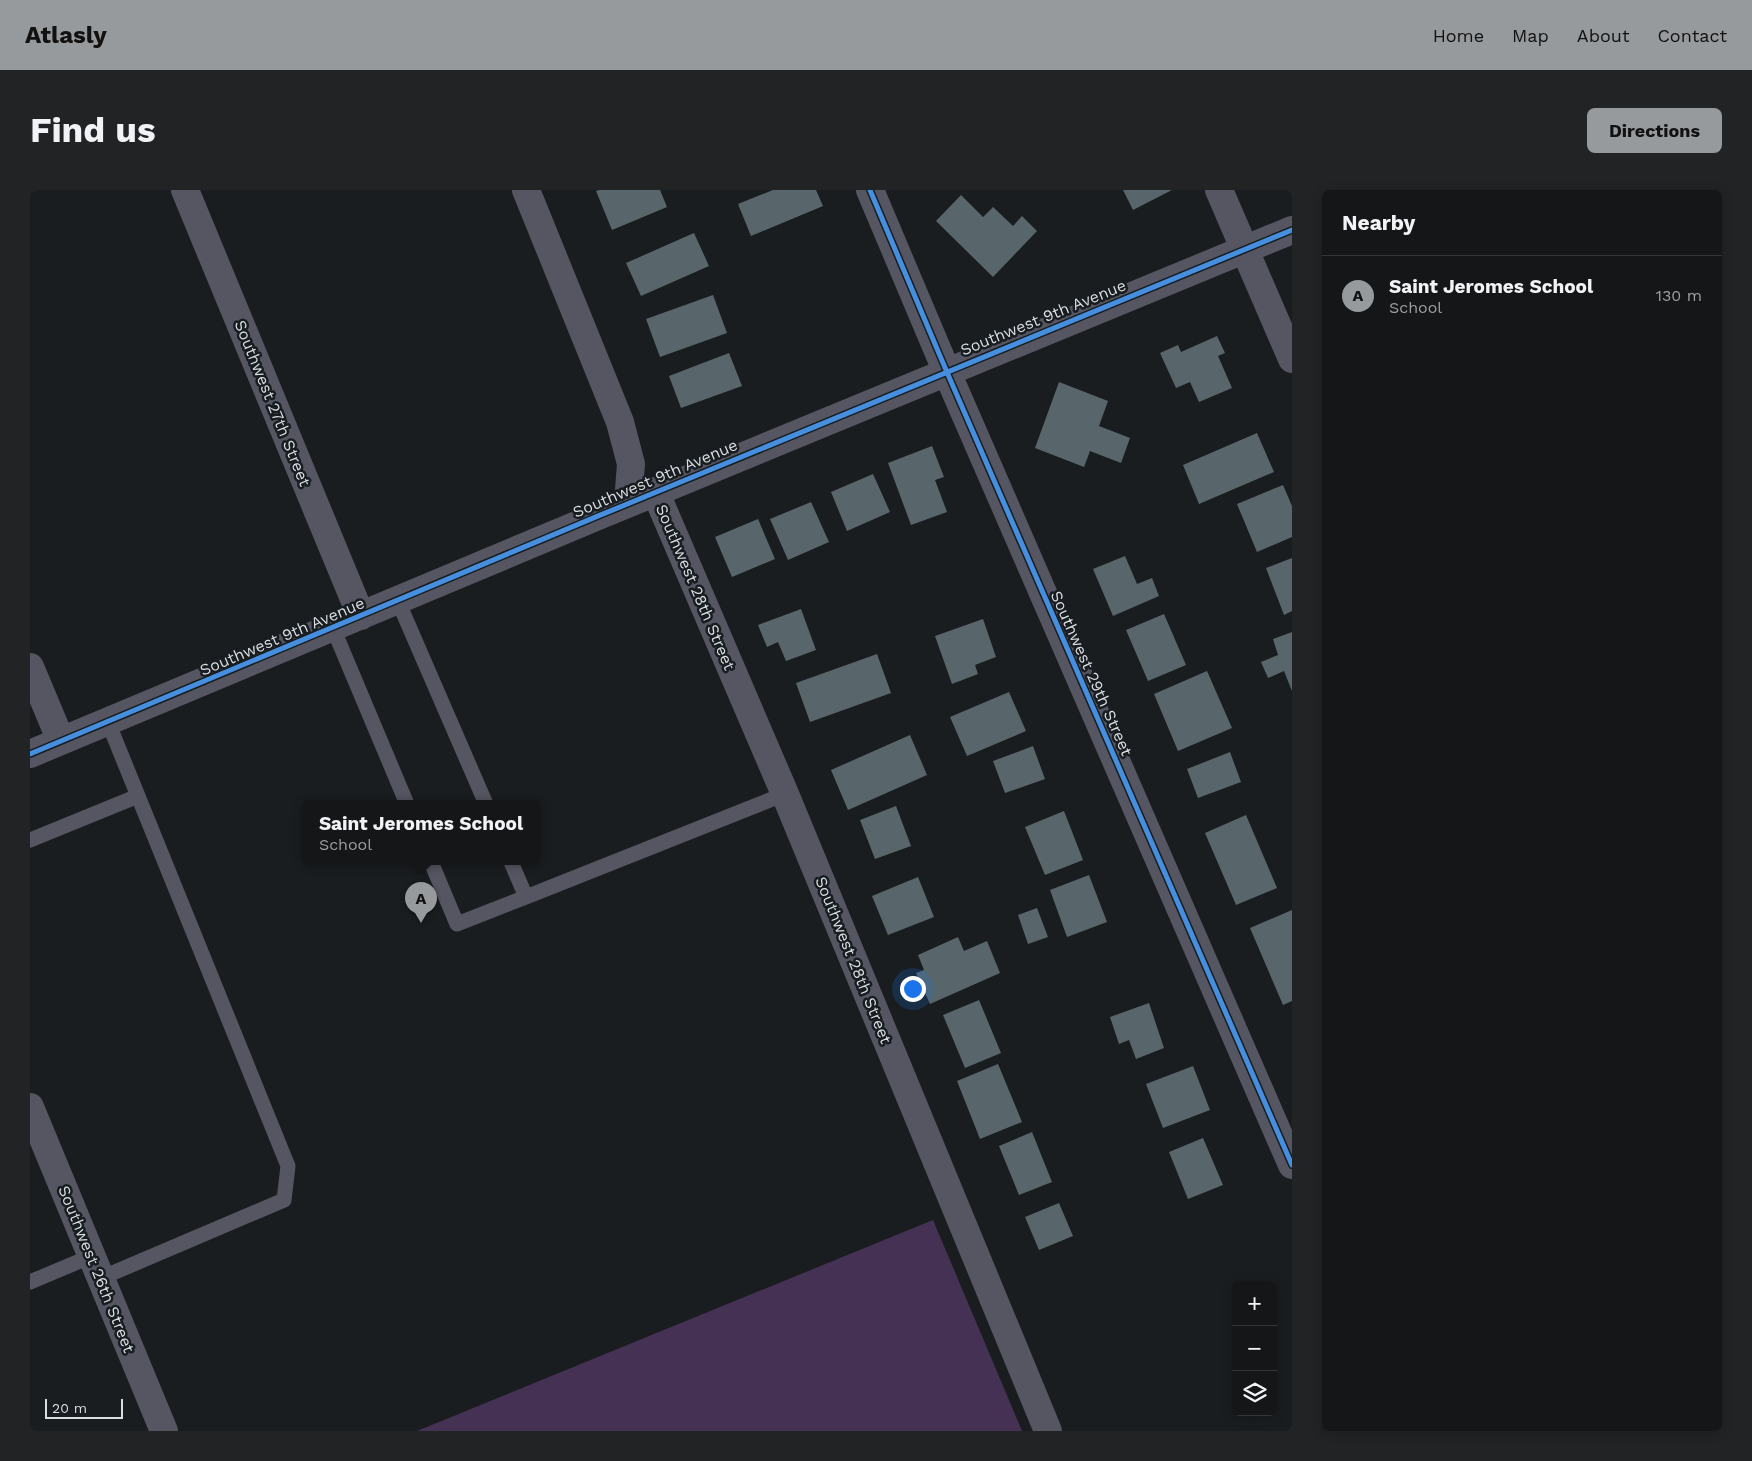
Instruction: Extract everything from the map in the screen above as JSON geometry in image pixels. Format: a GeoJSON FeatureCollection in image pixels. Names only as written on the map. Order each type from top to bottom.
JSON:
{"type":"FeatureCollection","features":[{"type":"Feature","properties":{"kind":"street","name":"Southwest 27th Street"},"geometry":{"type":"LineString","coordinates":[[185,190],[361,616]]}},
{"type":"Feature","properties":{"kind":"street"},"geometry":{"type":"LineString","coordinates":[[526,190],[620,422],[630,464],[628,502]]}},
{"type":"Feature","properties":{"kind":"street","name":"Southwest 29th Street"},"geometry":{"type":"LineString","coordinates":[[870,190],[946,370],[1292,1165]]}},
{"type":"Feature","properties":{"kind":"street"},"geometry":{"type":"LineString","coordinates":[[1219,190],[1292,359]]}},
{"type":"Feature","properties":{"kind":"street","name":"Southwest 9th Avenue"},"geometry":{"type":"LineString","coordinates":[[30,754],[398,601],[654,491],[1292,230]]}},
{"type":"Feature","properties":{"kind":"street","name":"Southwest 28th Street"},"geometry":{"type":"LineString","coordinates":[[654,491],[786,794],[1048,1431]]}},
{"type":"Feature","properties":{"kind":"street"},"geometry":{"type":"LineString","coordinates":[[30,667],[61,742]]}},
{"type":"Feature","properties":{"kind":"street","name":"Southwest 26th Street"},"geometry":{"type":"LineString","coordinates":[[30,1107],[164,1431]]}},
{"type":"Feature","properties":{"kind":"lane"},"geometry":{"type":"LineString","coordinates":[[398,601],[484,800]]}},
{"type":"Feature","properties":{"kind":"lane"},"geometry":{"type":"LineString","coordinates":[[333,628],[404,800]]}},
{"type":"Feature","properties":{"kind":"lane"},"geometry":{"type":"LineString","coordinates":[[30,1282],[96,1267],[284,1200],[288,1166],[108,722]]}},
{"type":"Feature","properties":{"kind":"lane"},"geometry":{"type":"LineString","coordinates":[[432,865],[457,924],[786,794]]}},
{"type":"Feature","properties":{"kind":"lane"},"geometry":{"type":"LineString","coordinates":[[30,840],[138,796]]}},
{"type":"Feature","properties":{"kind":"lane"},"geometry":{"type":"LineString","coordinates":[[512,865],[526,897]]}},
{"type":"Feature","properties":{"kind":"shaded area"},"geometry":{"type":"Polygon","coordinates":[[[933,1220],[1022,1431],[417,1431],[933,1220]]]}},
{"type":"Feature","properties":{"kind":"building"},"geometry":{"type":"Polygon","coordinates":[[[660,190],[667,207],[612,230],[596,191],[660,190]]]}},
{"type":"Feature","properties":{"kind":"building"},"geometry":{"type":"Polygon","coordinates":[[[773,190],[816,190],[823,206],[751,236],[738,204],[773,190]]]}},
{"type":"Feature","properties":{"kind":"building"},"geometry":{"type":"Polygon","coordinates":[[[1123,190],[1172,190],[1133,210],[1123,190]]]}},
{"type":"Feature","properties":{"kind":"building"},"geometry":{"type":"Polygon","coordinates":[[[961,195],[983,217],[993,207],[1013,226],[1022,216],[1037,231],[993,277],[936,221],[961,195]]]}},
{"type":"Feature","properties":{"kind":"building"},"geometry":{"type":"Polygon","coordinates":[[[694,233],[709,266],[641,296],[626,263],[694,233]]]}},
{"type":"Feature","properties":{"kind":"building"},"geometry":{"type":"Polygon","coordinates":[[[713,295],[727,333],[660,357],[646,319],[713,295]]]}},
{"type":"Feature","properties":{"kind":"building"},"geometry":{"type":"Polygon","coordinates":[[[1217,336],[1225,353],[1218,356],[1232,388],[1199,402],[1190,382],[1176,388],[1160,353],[1178,345],[1181,352],[1217,336]]]}},
{"type":"Feature","properties":{"kind":"building"},"geometry":{"type":"Polygon","coordinates":[[[729,353],[742,386],[681,408],[669,376],[729,353]]]}},
{"type":"Feature","properties":{"kind":"building"},"geometry":{"type":"Polygon","coordinates":[[[1059,382],[1108,401],[1099,426],[1130,438],[1121,463],[1090,451],[1084,467],[1035,448],[1059,382]]]}},
{"type":"Feature","properties":{"kind":"building"},"geometry":{"type":"Polygon","coordinates":[[[1257,433],[1274,472],[1199,504],[1183,465],[1257,433]]]}},
{"type":"Feature","properties":{"kind":"building"},"geometry":{"type":"Polygon","coordinates":[[[932,446],[944,477],[935,480],[947,512],[911,525],[888,463],[932,446]]]}},
{"type":"Feature","properties":{"kind":"building"},"geometry":{"type":"Polygon","coordinates":[[[873,474],[890,512],[847,531],[831,492],[873,474]]]}},
{"type":"Feature","properties":{"kind":"building"},"geometry":{"type":"Polygon","coordinates":[[[1283,485],[1292,506],[1292,537],[1257,552],[1237,504],[1283,485]]]}},
{"type":"Feature","properties":{"kind":"building"},"geometry":{"type":"Polygon","coordinates":[[[811,502],[829,542],[788,560],[770,519],[811,502]]]}},
{"type":"Feature","properties":{"kind":"building"},"geometry":{"type":"Polygon","coordinates":[[[758,519],[775,559],[732,577],[715,537],[758,519]]]}},
{"type":"Feature","properties":{"kind":"building"},"geometry":{"type":"Polygon","coordinates":[[[1125,556],[1137,584],[1152,578],[1159,596],[1113,616],[1093,569],[1125,556]]]}},
{"type":"Feature","properties":{"kind":"building"},"geometry":{"type":"Polygon","coordinates":[[[1292,558],[1292,611],[1284,615],[1266,568],[1292,558]]]}},
{"type":"Feature","properties":{"kind":"building"},"geometry":{"type":"Polygon","coordinates":[[[801,609],[816,650],[786,661],[778,642],[767,647],[758,625],[801,609]]]}},
{"type":"Feature","properties":{"kind":"building"},"geometry":{"type":"Polygon","coordinates":[[[1164,614],[1186,665],[1148,681],[1126,630],[1164,614]]]}},
{"type":"Feature","properties":{"kind":"building"},"geometry":{"type":"Polygon","coordinates":[[[983,619],[996,657],[975,665],[978,674],[952,684],[935,636],[983,619]]]}},
{"type":"Feature","properties":{"kind":"building"},"geometry":{"type":"Polygon","coordinates":[[[1292,632],[1292,691],[1284,671],[1268,678],[1261,662],[1278,655],[1273,639],[1292,632]]]}},
{"type":"Feature","properties":{"kind":"building"},"geometry":{"type":"Polygon","coordinates":[[[877,654],[891,693],[810,722],[796,683],[877,654]]]}},
{"type":"Feature","properties":{"kind":"building"},"geometry":{"type":"Polygon","coordinates":[[[1207,671],[1232,728],[1178,751],[1154,694],[1207,671]]]}},
{"type":"Feature","properties":{"kind":"building"},"geometry":{"type":"Polygon","coordinates":[[[1009,692],[1026,731],[967,756],[950,717],[1009,692]]]}},
{"type":"Feature","properties":{"kind":"building"},"geometry":{"type":"Polygon","coordinates":[[[910,735],[927,775],[848,810],[831,770],[910,735]]]}},
{"type":"Feature","properties":{"kind":"building"},"geometry":{"type":"Polygon","coordinates":[[[1033,746],[1045,779],[1005,793],[993,761],[1033,746]]]}},
{"type":"Feature","properties":{"kind":"building"},"geometry":{"type":"Polygon","coordinates":[[[1230,752],[1241,782],[1198,798],[1187,769],[1230,752]]]}},
{"type":"Feature","properties":{"kind":"building"},"geometry":{"type":"Polygon","coordinates":[[[896,806],[911,846],[875,859],[860,820],[896,806]]]}},
{"type":"Feature","properties":{"kind":"building"},"geometry":{"type":"Polygon","coordinates":[[[1064,811],[1083,860],[1045,875],[1025,827],[1064,811]]]}},
{"type":"Feature","properties":{"kind":"building"},"geometry":{"type":"Polygon","coordinates":[[[1246,815],[1277,888],[1236,905],[1205,833],[1246,815]]]}},
{"type":"Feature","properties":{"kind":"building"},"geometry":{"type":"Polygon","coordinates":[[[1089,875],[1107,922],[1067,937],[1050,890],[1089,875]]]}},
{"type":"Feature","properties":{"kind":"building"},"geometry":{"type":"Polygon","coordinates":[[[918,877],[934,917],[888,935],[872,896],[918,877]]]}},
{"type":"Feature","properties":{"kind":"building"},"geometry":{"type":"Polygon","coordinates":[[[1037,908],[1048,937],[1028,944],[1018,915],[1037,908]]]}},
{"type":"Feature","properties":{"kind":"building"},"geometry":{"type":"Polygon","coordinates":[[[1292,910],[1292,1001],[1283,1005],[1250,928],[1292,910]]]}},
{"type":"Feature","properties":{"kind":"building"},"geometry":{"type":"Polygon","coordinates":[[[958,937],[964,951],[987,941],[1000,973],[930,1004],[916,973],[924,970],[918,955],[958,937]]]}},
{"type":"Feature","properties":{"kind":"building"},"geometry":{"type":"Polygon","coordinates":[[[979,1000],[1001,1053],[965,1068],[943,1015],[979,1000]]]}},
{"type":"Feature","properties":{"kind":"building"},"geometry":{"type":"Polygon","coordinates":[[[1149,1003],[1164,1048],[1136,1059],[1129,1040],[1119,1044],[1110,1017],[1149,1003]]]}},
{"type":"Feature","properties":{"kind":"building"},"geometry":{"type":"Polygon","coordinates":[[[998,1064],[1022,1122],[980,1139],[957,1081],[998,1064]]]}},
{"type":"Feature","properties":{"kind":"building"},"geometry":{"type":"Polygon","coordinates":[[[1193,1066],[1210,1110],[1163,1128],[1146,1084],[1193,1066]]]}},
{"type":"Feature","properties":{"kind":"building"},"geometry":{"type":"Polygon","coordinates":[[[1032,1132],[1052,1182],[1019,1195],[999,1146],[1032,1132]]]}},
{"type":"Feature","properties":{"kind":"building"},"geometry":{"type":"Polygon","coordinates":[[[1203,1138],[1223,1185],[1188,1199],[1169,1152],[1203,1138]]]}},
{"type":"Feature","properties":{"kind":"building"},"geometry":{"type":"Polygon","coordinates":[[[1059,1203],[1073,1236],[1039,1250],[1025,1217],[1059,1203]]]}},
{"type":"Feature","properties":{"kind":"cycle path"},"geometry":{"type":"LineString","coordinates":[[870,190],[946,370],[1292,1165]]}},
{"type":"Feature","properties":{"kind":"cycle path"},"geometry":{"type":"LineString","coordinates":[[30,754],[818,425],[1292,230]]}},
{"type":"Feature","properties":{"kind":"place","name":"Saint Jeromes School"},"geometry":{"type":"Point","coordinates":[421,923]}}]}
